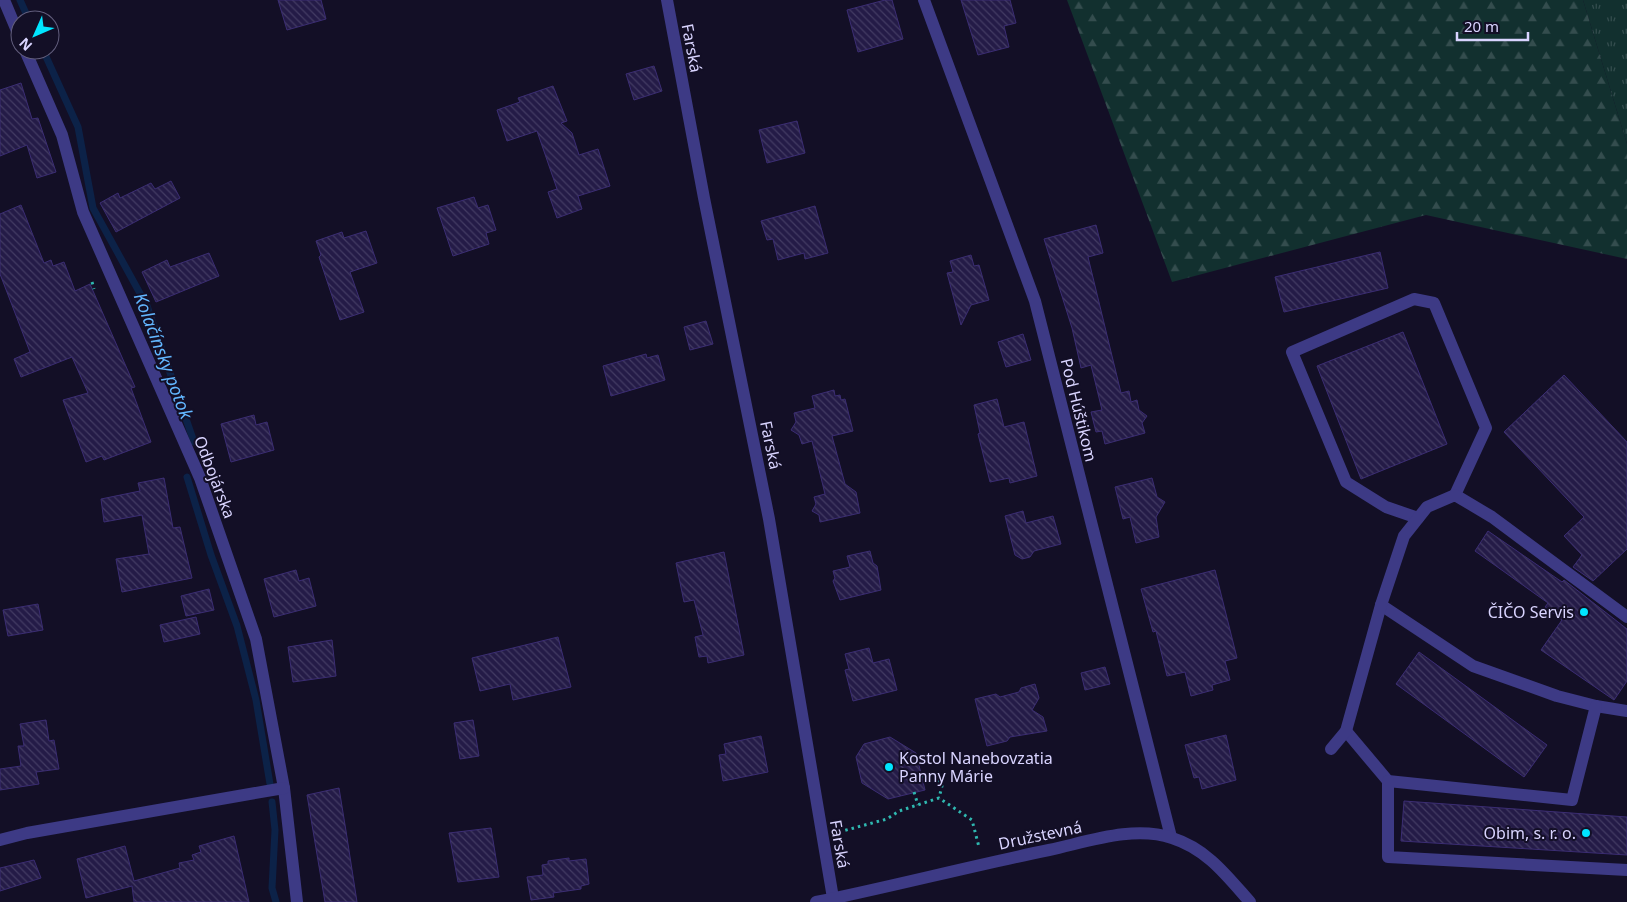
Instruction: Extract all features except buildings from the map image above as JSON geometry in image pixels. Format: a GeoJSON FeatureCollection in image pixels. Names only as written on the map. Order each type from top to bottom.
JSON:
{"type":"FeatureCollection","features":[{"type":"Feature","properties":{"kind":"street"},"geometry":{"type":"LineString","coordinates":[[4,0],[10,14]]}},
{"type":"Feature","properties":{"kind":"street","name":"Farská"},"geometry":{"type":"LineString","coordinates":[[667,0],[704,198],[770,519],[833,898]]}},
{"type":"Feature","properties":{"kind":"street","name":"Pod Húštikom"},"geometry":{"type":"LineString","coordinates":[[924,0],[1035,301],[1171,838]]}},
{"type":"Feature","properties":{"kind":"street","name":"Odbojárska"},"geometry":{"type":"LineString","coordinates":[[29,60],[62,135],[83,212],[203,487],[256,639],[284,788],[297,902]]}},
{"type":"Feature","properties":{"kind":"street"},"geometry":{"type":"LineString","coordinates":[[1331,749],[1346,731],[1381,605],[1404,536],[1418,518],[1427,506],[1455,495],[1486,428],[1434,303],[1414,299],[1292,352],[1346,482],[1386,507],[1418,518]]}},
{"type":"Feature","properties":{"kind":"street"},"geometry":{"type":"LineString","coordinates":[[1455,495],[1492,517],[1627,616]]}},
{"type":"Feature","properties":{"kind":"street"},"geometry":{"type":"LineString","coordinates":[[1381,605],[1473,666],[1557,696],[1596,706],[1627,711]]}},
{"type":"Feature","properties":{"kind":"street"},"geometry":{"type":"LineString","coordinates":[[1388,781],[1572,800],[1596,706]]}},
{"type":"Feature","properties":{"kind":"street"},"geometry":{"type":"LineString","coordinates":[[1346,731],[1388,781],[1388,857],[1627,870]]}},
{"type":"Feature","properties":{"kind":"street"},"geometry":{"type":"LineString","coordinates":[[0,840],[27,833],[284,788]]}},
{"type":"Feature","properties":{"kind":"street","name":"Družstevná"},"geometry":{"type":"LineString","coordinates":[[816,902],[982,863],[1118,835],[1146,834],[1171,838],[1196,848],[1218,866],[1242,897],[1250,902]]}},
{"type":"Feature","properties":{"kind":"path"},"geometry":{"type":"LineString","coordinates":[[921,776],[935,775],[942,786],[939,798]]}},
{"type":"Feature","properties":{"kind":"path"},"geometry":{"type":"LineString","coordinates":[[914,792],[918,804]]}},
{"type":"Feature","properties":{"kind":"path"},"geometry":{"type":"LineString","coordinates":[[822,837],[887,819],[899,811],[939,798],[972,820],[978,844]]}},
{"type":"Feature","properties":{"kind":"green space"},"geometry":{"type":"Polygon","coordinates":[[[1067,0],[1583,0],[1627,144],[1627,259],[1426,215],[1172,282],[1067,0]]]}},
{"type":"Feature","properties":{"kind":"green space"},"geometry":{"type":"Polygon","coordinates":[[[1583,0],[1627,0],[1627,144],[1583,0]]]}},
{"type":"Feature","properties":{"kind":"waterway","name":"Kolačínsky potok"},"geometry":{"type":"LineString","coordinates":[[20,0],[24,10]]}},
{"type":"Feature","properties":{"kind":"waterway","name":"Kolačínsky potok"},"geometry":{"type":"LineString","coordinates":[[48,60],[78,127],[93,208],[147,306],[194,442]]}},
{"type":"Feature","properties":{"kind":"waterway","name":"Kolačínsky potok"},"geometry":{"type":"LineString","coordinates":[[187,477],[211,555],[237,626],[256,700],[270,784]]}},
{"type":"Feature","properties":{"kind":"waterway","name":"Kolačínsky potok"},"geometry":{"type":"LineString","coordinates":[[272,802],[275,830],[272,888],[276,902]]}},
{"type":"Feature","properties":{"kind":"place","name":"ČIČO Servis"},"geometry":{"type":"Point","coordinates":[1584,612]}},
{"type":"Feature","properties":{"kind":"place","name":"Kostol Nanebovzatia Panny Márie"},"geometry":{"type":"Point","coordinates":[889,767]}},
{"type":"Feature","properties":{"kind":"place","name":"Obim, s. r. o."},"geometry":{"type":"Point","coordinates":[1586,833]}}]}
